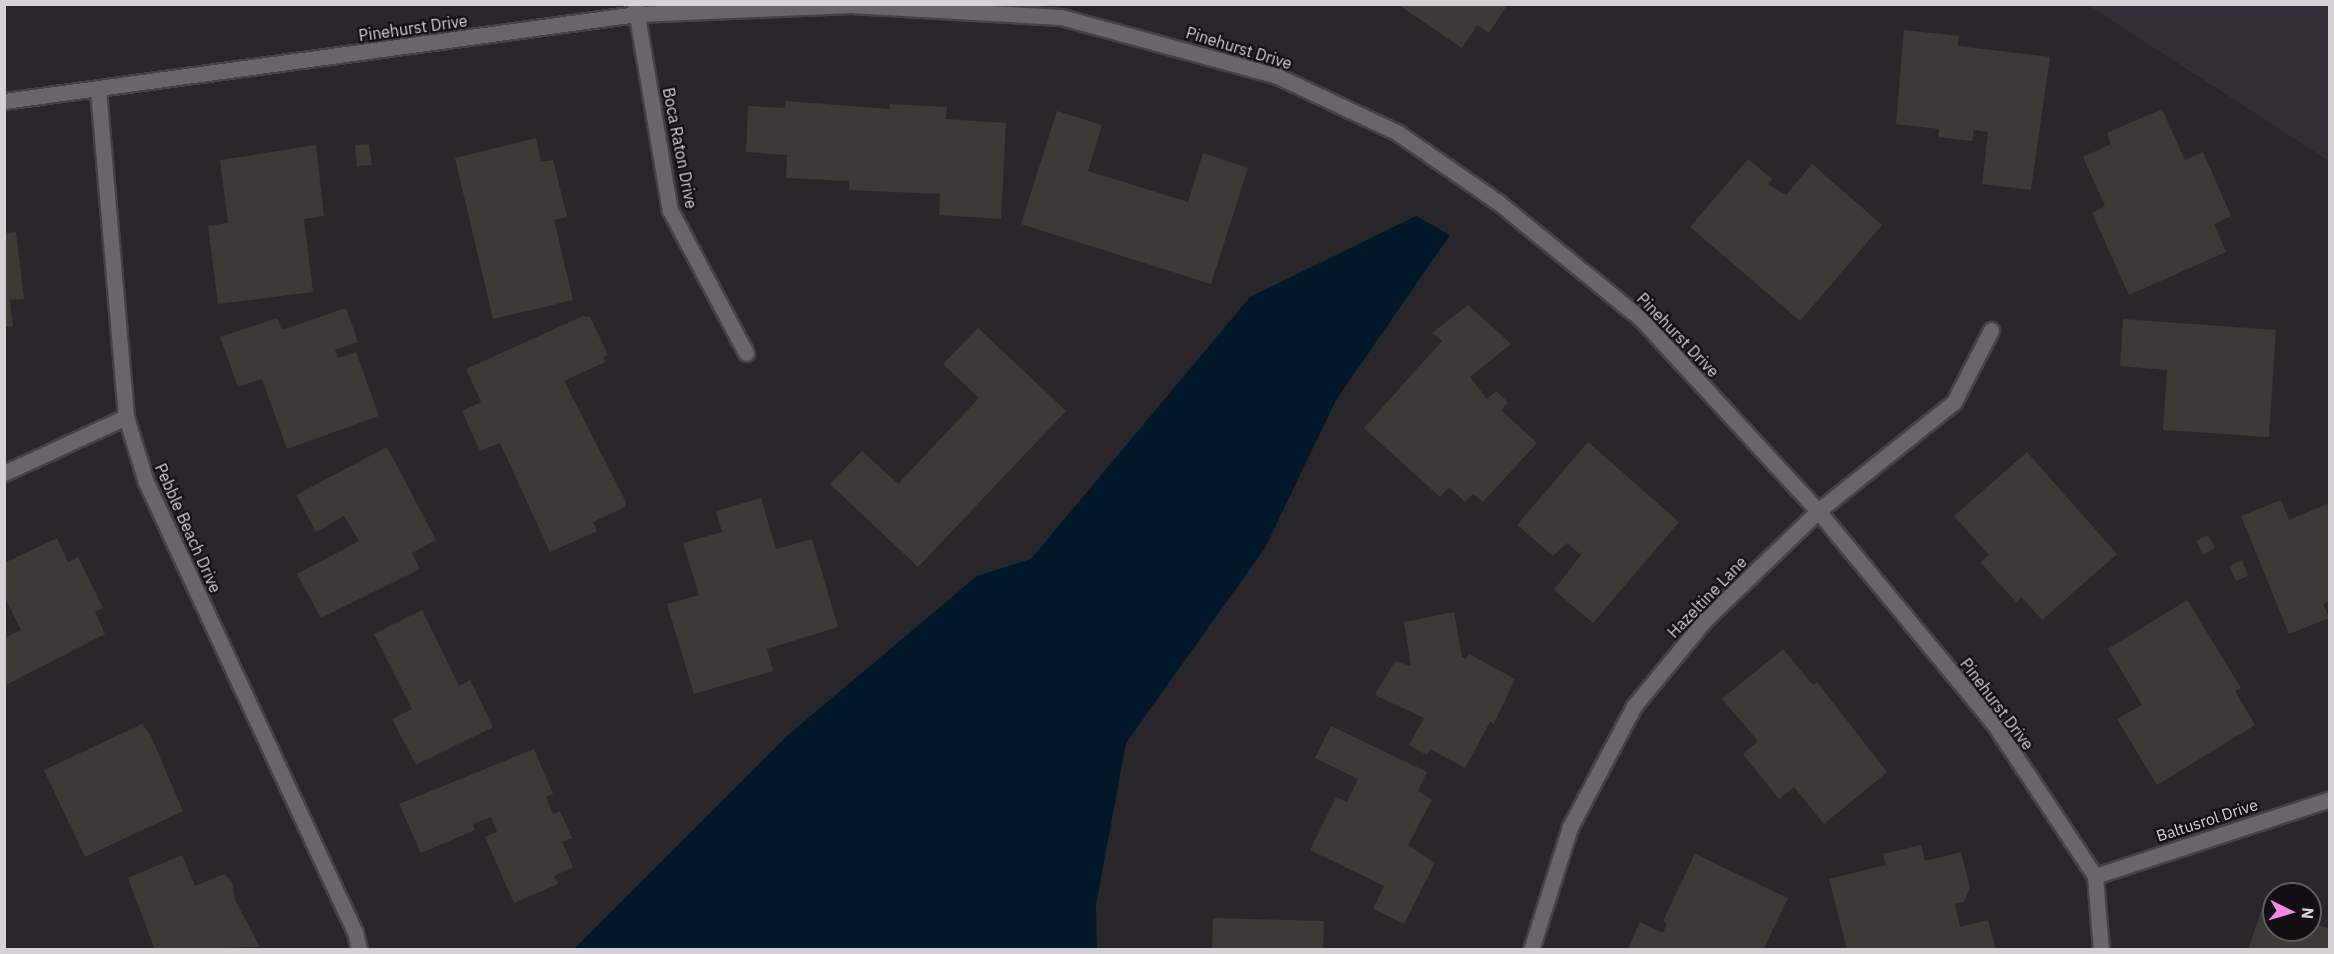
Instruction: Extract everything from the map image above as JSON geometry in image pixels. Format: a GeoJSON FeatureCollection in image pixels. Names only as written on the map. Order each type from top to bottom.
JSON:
{"type":"FeatureCollection","features":[{"type":"Feature","properties":{"kind":"street","name":"Pinehurst Drive"},"geometry":{"type":"LineString","coordinates":[[4,101],[98,90],[636,9],[851,5],[1061,17],[1275,75],[1398,133],[1499,203],[1641,319],[1818,511],[1992,722],[2095,876],[2101,950]]}},
{"type":"Feature","properties":{"kind":"street","name":"Boca Raton Drive"},"geometry":{"type":"LineString","coordinates":[[636,9],[670,210],[746,353]]}},
{"type":"Feature","properties":{"kind":"street","name":"Pebble Beach Drive"},"geometry":{"type":"LineString","coordinates":[[98,90],[126,417],[146,482],[355,932],[359,950]]}},
{"type":"Feature","properties":{"kind":"street","name":"Hazeltine Lane"},"geometry":{"type":"LineString","coordinates":[[1531,950],[1570,827],[1634,706],[1704,621],[1818,511],[1954,402],[1991,330]]}},
{"type":"Feature","properties":{"kind":"street"},"geometry":{"type":"LineString","coordinates":[[4,473],[126,417]]}},
{"type":"Feature","properties":{"kind":"street","name":"Baltusrol Drive"},"geometry":{"type":"LineString","coordinates":[[2095,876],[2330,799]]}},
{"type":"Feature","properties":{"kind":"shaded area"},"geometry":{"type":"Polygon","coordinates":[[[2088,5],[2329,5],[2329,161],[2088,5]]]}},
{"type":"Feature","properties":{"kind":"water"},"geometry":{"type":"Polygon","coordinates":[[[1416,216],[1450,235],[1336,400],[1265,548],[1126,743],[1096,905],[1097,949],[574,949],[788,735],[977,576],[1031,559],[1250,297],[1416,216]]]}},
{"type":"Feature","properties":{"kind":"building"},"geometry":{"type":"Polygon","coordinates":[[[1397,4],[1508,4],[1489,33],[1477,25],[1462,48],[1397,4]]]}},
{"type":"Feature","properties":{"kind":"building"},"geometry":{"type":"Polygon","coordinates":[[[1904,30],[1959,36],[1958,46],[2050,57],[2031,190],[1982,184],[1988,132],[1974,130],[1972,141],[1938,137],[1939,129],[1896,124],[1904,30]]]}},
{"type":"Feature","properties":{"kind":"building"},"geometry":{"type":"Polygon","coordinates":[[[786,101],[890,109],[890,104],[947,107],[946,119],[1006,123],[1001,219],[939,215],[940,194],[849,190],[849,181],[786,178],[787,155],[746,152],[748,106],[785,108],[786,101]]]}},
{"type":"Feature","properties":{"kind":"building"},"geometry":{"type":"Polygon","coordinates":[[[2162,109],[2185,160],[2203,152],[2231,216],[2214,224],[2226,252],[2129,295],[2092,213],[2105,206],[2083,157],[2111,144],[2107,133],[2162,109]]]}},
{"type":"Feature","properties":{"kind":"building"},"geometry":{"type":"Polygon","coordinates":[[[1057,111],[1102,125],[1088,171],[1188,202],[1203,153],[1248,168],[1211,284],[1021,224],[1057,111]]]}},
{"type":"Feature","properties":{"kind":"building"},"geometry":{"type":"Polygon","coordinates":[[[536,138],[541,162],[553,160],[567,217],[554,220],[573,300],[493,319],[455,158],[536,138]]]}},
{"type":"Feature","properties":{"kind":"building"},"geometry":{"type":"Polygon","coordinates":[[[369,144],[372,165],[357,166],[355,145],[369,144]]]}},
{"type":"Feature","properties":{"kind":"building"},"geometry":{"type":"Polygon","coordinates":[[[316,145],[324,216],[304,219],[313,292],[218,304],[208,226],[228,223],[220,160],[316,145]]]}},
{"type":"Feature","properties":{"kind":"building"},"geometry":{"type":"Polygon","coordinates":[[[1748,159],[1772,179],[1768,184],[1786,195],[1812,164],[1882,225],[1800,321],[1690,227],[1748,159]]]}},
{"type":"Feature","properties":{"kind":"building"},"geometry":{"type":"Polygon","coordinates":[[[16,232],[24,299],[10,300],[13,326],[4,327],[4,233],[16,232]]]}},
{"type":"Feature","properties":{"kind":"building"},"geometry":{"type":"Polygon","coordinates":[[[1468,305],[1511,344],[1470,377],[1487,399],[1496,391],[1508,402],[1501,410],[1537,443],[1483,502],[1473,494],[1465,502],[1449,487],[1440,497],[1364,428],[1442,341],[1432,333],[1468,305]]]}},
{"type":"Feature","properties":{"kind":"building"},"geometry":{"type":"Polygon","coordinates":[[[346,308],[358,342],[335,350],[338,358],[356,352],[379,416],[287,449],[262,379],[238,387],[220,337],[277,318],[282,330],[346,308]]]}},
{"type":"Feature","properties":{"kind":"building"},"geometry":{"type":"Polygon","coordinates":[[[583,316],[590,317],[608,355],[603,357],[605,362],[564,381],[626,502],[625,507],[593,522],[597,531],[550,552],[500,443],[480,451],[462,411],[481,402],[466,369],[583,316]]]}},
{"type":"Feature","properties":{"kind":"building"},"geometry":{"type":"Polygon","coordinates":[[[2123,319],[2276,330],[2269,437],[2163,430],[2167,370],[2120,366],[2123,319]]]}},
{"type":"Feature","properties":{"kind":"building"},"geometry":{"type":"Polygon","coordinates":[[[978,328],[1066,411],[918,567],[830,484],[862,451],[898,484],[979,398],[943,364],[978,328]]]}},
{"type":"Feature","properties":{"kind":"building"},"geometry":{"type":"Polygon","coordinates":[[[1588,442],[1679,522],[1593,623],[1554,590],[1581,555],[1567,543],[1553,556],[1517,525],[1588,442]]]}},
{"type":"Feature","properties":{"kind":"building"},"geometry":{"type":"Polygon","coordinates":[[[387,447],[436,540],[412,553],[420,569],[321,618],[297,574],[359,541],[344,516],[316,532],[296,495],[387,447]]]}},
{"type":"Feature","properties":{"kind":"building"},"geometry":{"type":"Polygon","coordinates":[[[2027,452],[2117,554],[2042,620],[2022,597],[2016,602],[1980,562],[1989,555],[1954,516],[2027,452]]]}},
{"type":"Feature","properties":{"kind":"building"},"geometry":{"type":"Polygon","coordinates":[[[761,498],[776,549],[812,539],[838,627],[767,649],[773,671],[694,694],[667,604],[699,595],[683,543],[722,532],[716,511],[761,498]]]}},
{"type":"Feature","properties":{"kind":"building"},"geometry":{"type":"Polygon","coordinates":[[[2281,500],[2289,520],[2327,504],[2330,511],[2330,601],[2323,604],[2329,618],[2289,634],[2241,516],[2281,500]]]}},
{"type":"Feature","properties":{"kind":"building"},"geometry":{"type":"Polygon","coordinates":[[[2208,535],[2215,548],[2203,555],[2196,541],[2208,535]]]}},
{"type":"Feature","properties":{"kind":"building"},"geometry":{"type":"Polygon","coordinates":[[[57,538],[68,562],[78,557],[103,608],[95,612],[105,634],[4,686],[4,638],[21,630],[4,595],[4,563],[57,538]]]}},
{"type":"Feature","properties":{"kind":"building"},"geometry":{"type":"Polygon","coordinates":[[[2242,560],[2248,576],[2236,581],[2229,566],[2242,560]]]}},
{"type":"Feature","properties":{"kind":"building"},"geometry":{"type":"Polygon","coordinates":[[[2187,600],[2241,688],[2235,691],[2255,725],[2157,785],[2117,719],[2142,705],[2108,649],[2187,600]]]}},
{"type":"Feature","properties":{"kind":"building"},"geometry":{"type":"Polygon","coordinates":[[[422,610],[459,686],[470,680],[493,727],[416,765],[392,719],[412,709],[374,634],[422,610]]]}},
{"type":"Feature","properties":{"kind":"building"},"geometry":{"type":"Polygon","coordinates":[[[1454,612],[1462,657],[1466,659],[1469,654],[1515,679],[1494,724],[1490,722],[1465,768],[1430,749],[1427,755],[1409,745],[1424,718],[1375,695],[1395,661],[1411,666],[1404,622],[1454,612]]]}},
{"type":"Feature","properties":{"kind":"building"},"geometry":{"type":"Polygon","coordinates":[[[1783,649],[1813,685],[1817,682],[1887,772],[1824,824],[1794,787],[1779,799],[1743,754],[1758,741],[1722,699],[1783,649]]]}},
{"type":"Feature","properties":{"kind":"building"},"geometry":{"type":"Polygon","coordinates":[[[142,724],[150,734],[183,811],[85,857],[44,770],[142,724]]]}},
{"type":"Feature","properties":{"kind":"building"},"geometry":{"type":"Polygon","coordinates":[[[1331,726],[1427,772],[1418,791],[1432,800],[1408,845],[1435,863],[1404,924],[1373,909],[1384,886],[1310,850],[1336,797],[1347,802],[1358,779],[1315,758],[1331,726]]]}},
{"type":"Feature","properties":{"kind":"building"},"geometry":{"type":"Polygon","coordinates":[[[534,749],[553,794],[546,797],[553,814],[560,811],[572,838],[562,842],[573,867],[554,876],[558,884],[514,903],[485,837],[497,832],[491,817],[473,824],[475,830],[421,853],[399,804],[534,749]]]}},
{"type":"Feature","properties":{"kind":"building"},"geometry":{"type":"Polygon","coordinates":[[[1921,845],[1925,861],[1961,852],[1970,888],[1964,902],[1955,904],[1960,927],[1988,920],[1996,950],[1847,950],[1829,879],[1886,865],[1883,854],[1921,845]]]}},
{"type":"Feature","properties":{"kind":"building"},"geometry":{"type":"Polygon","coordinates":[[[1695,854],[1788,898],[1763,950],[1627,950],[1640,922],[1663,933],[1667,923],[1663,921],[1695,854]]]}},
{"type":"Feature","properties":{"kind":"building"},"geometry":{"type":"Polygon","coordinates":[[[182,855],[195,886],[224,874],[232,882],[235,900],[260,947],[155,950],[128,878],[182,855]]]}},
{"type":"Feature","properties":{"kind":"building"},"geometry":{"type":"Polygon","coordinates":[[[2262,909],[2262,942],[2322,942],[2322,926],[2330,929],[2330,950],[2248,950],[2262,909]]]}},
{"type":"Feature","properties":{"kind":"building"},"geometry":{"type":"Polygon","coordinates":[[[1213,918],[1324,921],[1323,950],[1212,950],[1213,918]]]}}]}
